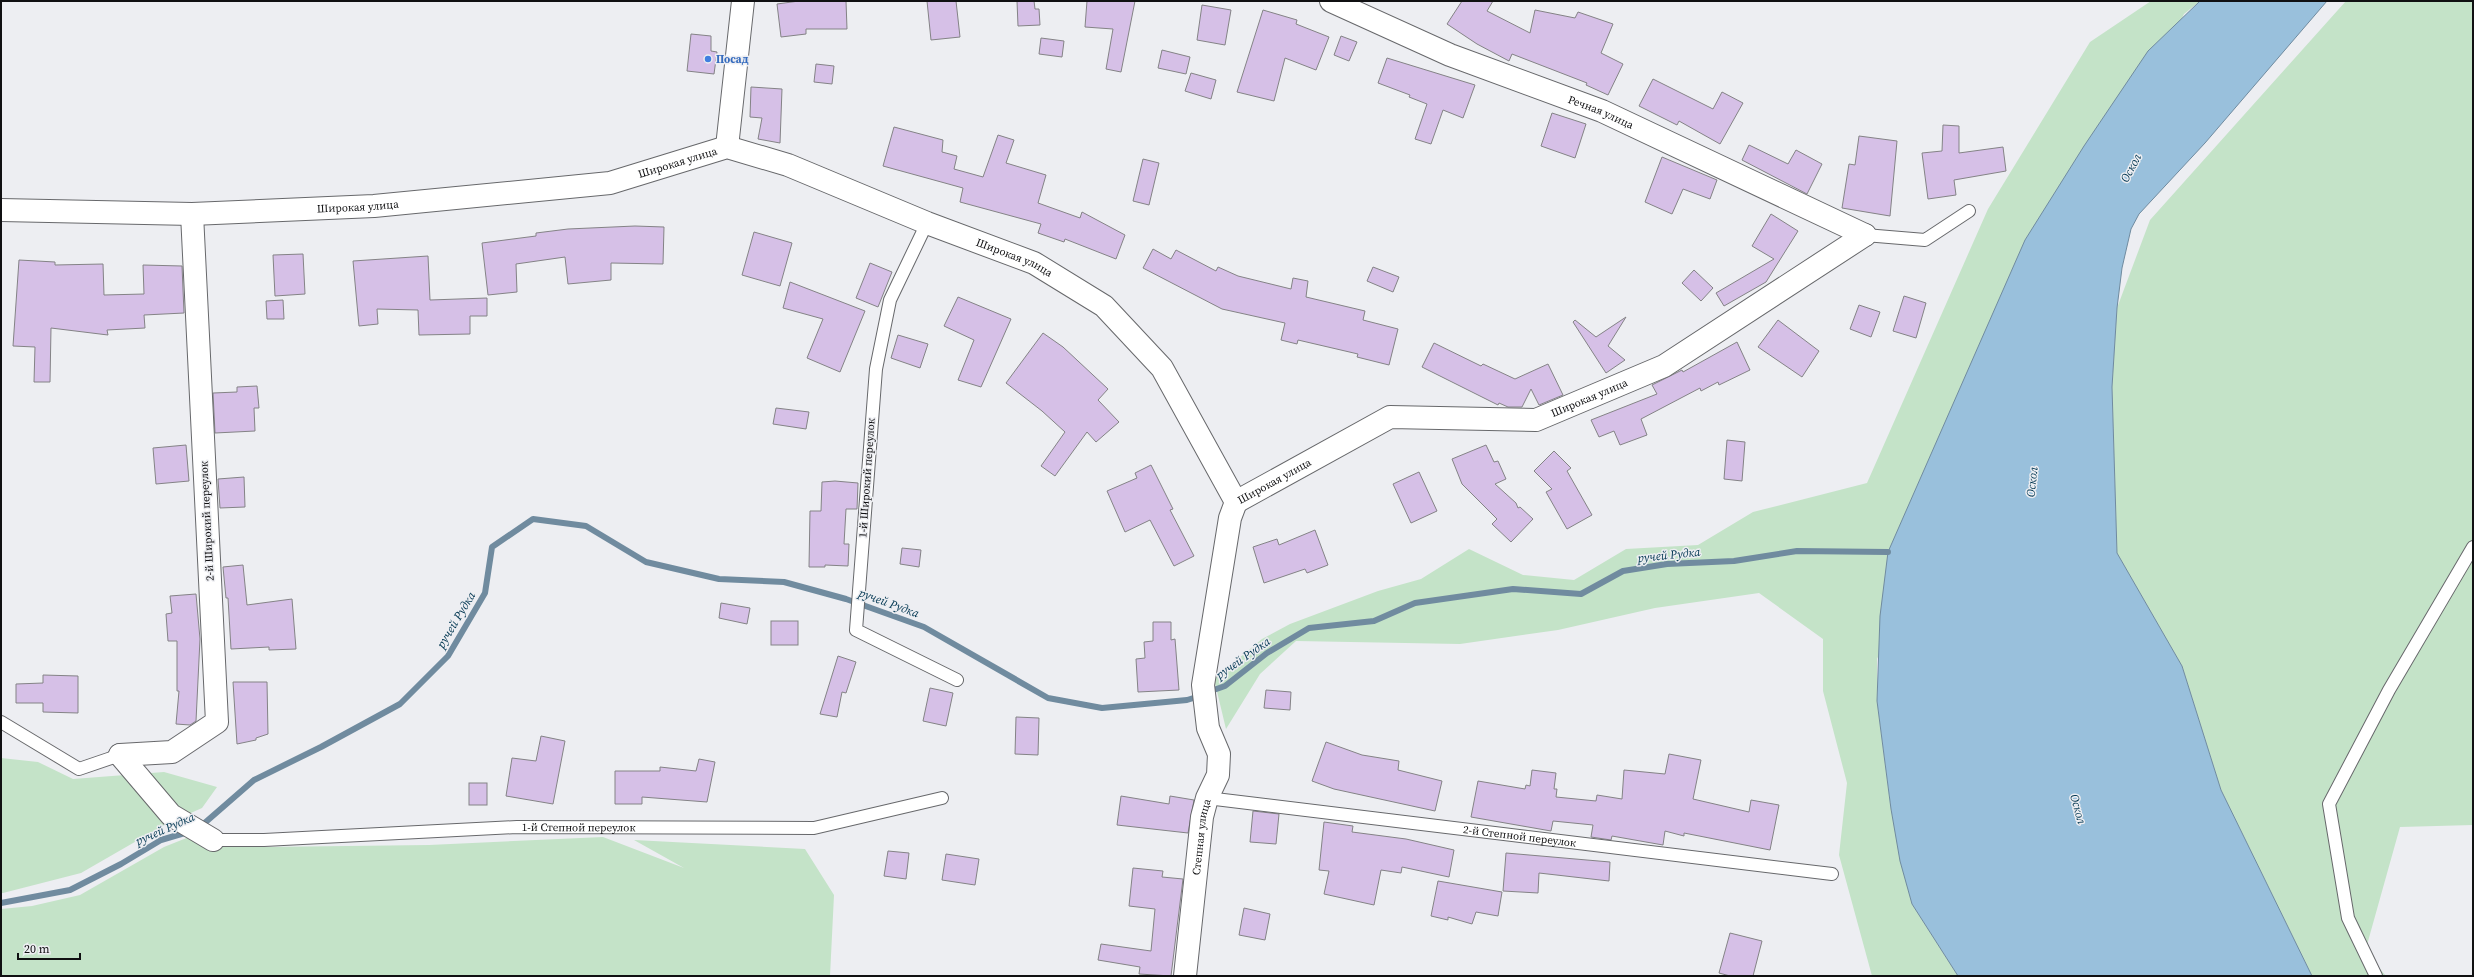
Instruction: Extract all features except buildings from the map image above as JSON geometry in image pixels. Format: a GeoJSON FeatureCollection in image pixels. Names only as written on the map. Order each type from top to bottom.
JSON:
{"type":"FeatureCollection","features":[{"type":"Feature","properties":{"kind":"street"},"geometry":{"type":"LineString","coordinates":[[728,147],[744,1]]}},
{"type":"Feature","properties":{"kind":"street","name":"Речная улица"},"geometry":{"type":"LineString","coordinates":[[1331,1],[1450,54],[1602,112],[1865,235]]}},
{"type":"Feature","properties":{"kind":"street","name":"Широкая улица"},"geometry":{"type":"LineString","coordinates":[[1,210],[192,214],[374,206],[610,183],[728,147],[788,165],[927,223],[1034,263],[1104,306],[1162,368],[1236,502],[1390,417],[1536,420],[1664,366],[1865,235]]}},
{"type":"Feature","properties":{"kind":"street","name":"2-й Широкий переулок"},"geometry":{"type":"LineString","coordinates":[[120,755],[172,752],[217,722],[192,214]]}},
{"type":"Feature","properties":{"kind":"street","name":"Степная улица"},"geometry":{"type":"LineString","coordinates":[[1185,976],[1202,817],[1207,798],[1218,775],[1218,754],[1208,728],[1204,694],[1230,518],[1236,502]]}},
{"type":"Feature","properties":{"kind":"street"},"geometry":{"type":"LineString","coordinates":[[120,755],[171,815],[213,840]]}},
{"type":"Feature","properties":{"kind":"lane"},"geometry":{"type":"LineString","coordinates":[[1865,235],[1925,240],[1969,211]]}},
{"type":"Feature","properties":{"kind":"lane","name":"1-й Широкий переулок"},"geometry":{"type":"LineString","coordinates":[[927,223],[890,300],[876,369],[856,630],[957,680]]}},
{"type":"Feature","properties":{"kind":"lane"},"geometry":{"type":"LineString","coordinates":[[2376,976],[2348,918],[2329,804],[2389,690],[2473,548]]}},
{"type":"Feature","properties":{"kind":"lane"},"geometry":{"type":"LineString","coordinates":[[1,722],[79,769],[120,755]]}},
{"type":"Feature","properties":{"kind":"lane","name":"1-й Степной переулок"},"geometry":{"type":"LineString","coordinates":[[213,840],[264,840],[517,827],[814,828],[942,798]]}},
{"type":"Feature","properties":{"kind":"lane","name":"2-й Степной переулок"},"geometry":{"type":"LineString","coordinates":[[1207,798],[1832,874]]}},
{"type":"Feature","properties":{"kind":"green space"},"geometry":{"type":"Polygon","coordinates":[[[2151,1],[2200,1],[2184,14],[1877,659],[1877,701],[1891,809],[1912,904],[1958,976],[1872,976],[1839,855],[1847,783],[1823,691],[1823,639],[1759,593],[1655,608],[1558,630],[1460,644],[1296,641],[1260,674],[1226,729],[1214,679],[1262,639],[1290,624],[1378,591],[1421,579],[1469,549],[1523,575],[1574,580],[1626,549],[1698,545],[1753,512],[1867,483],[1988,209],[2090,42],[2151,1]]]}},
{"type":"Feature","properties":{"kind":"green space"},"geometry":{"type":"Polygon","coordinates":[[[2346,1],[2473,1],[2473,825],[2400,827],[2365,952],[2386,976],[2312,976],[2221,790],[2182,666],[2117,553],[2112,387],[2117,308],[2150,220],[2346,1]]]}},
{"type":"Feature","properties":{"kind":"green space"},"geometry":{"type":"Polygon","coordinates":[[[1,758],[38,762],[73,779],[164,772],[217,787],[202,808],[166,824],[81,873],[1,893],[1,758]]]}},
{"type":"Feature","properties":{"kind":"green space"},"geometry":{"type":"Polygon","coordinates":[[[189,837],[207,846],[266,847],[429,845],[603,837],[684,868],[634,840],[805,849],[834,895],[830,976],[1,976],[1,909],[32,906],[80,895],[164,847],[189,837]]]}},
{"type":"Feature","properties":{"kind":"water","name":"Оскол"},"geometry":{"type":"Polygon","coordinates":[[[2200,1],[2327,1],[2205,143],[2139,214],[2131,229],[2122,268],[2117,308],[2112,387],[2117,553],[2182,666],[2221,790],[2312,976],[1958,976],[1912,904],[1900,861],[1891,809],[1877,701],[1880,616],[1888,552],[2025,240],[2084,146],[2148,51],[2200,1]]]}},
{"type":"Feature","properties":{"kind":"waterway","name":"ручей Рудка"},"geometry":{"type":"LineString","coordinates":[[200,827],[254,780],[321,747],[400,704],[448,656],[485,593],[492,547],[533,519],[586,526],[646,562],[719,579],[784,582],[846,599],[924,627],[1048,698],[1102,708],[1187,700],[1200,696]]}},
{"type":"Feature","properties":{"kind":"waterway","name":"ручей Рудка"},"geometry":{"type":"LineString","coordinates":[[1208,692],[1225,686],[1267,653],[1309,628],[1374,621],[1415,603],[1513,589],[1581,594],[1623,571],[1667,564],[1734,561],[1797,551],[1888,552]]}},
{"type":"Feature","properties":{"kind":"waterway","name":"ручей Рудка"},"geometry":{"type":"LineString","coordinates":[[1,903],[70,890],[121,864],[161,840],[188,832]]}},
{"type":"Feature","properties":{"kind":"place","name":"Посад"},"geometry":{"type":"Point","coordinates":[708,59]}}]}
